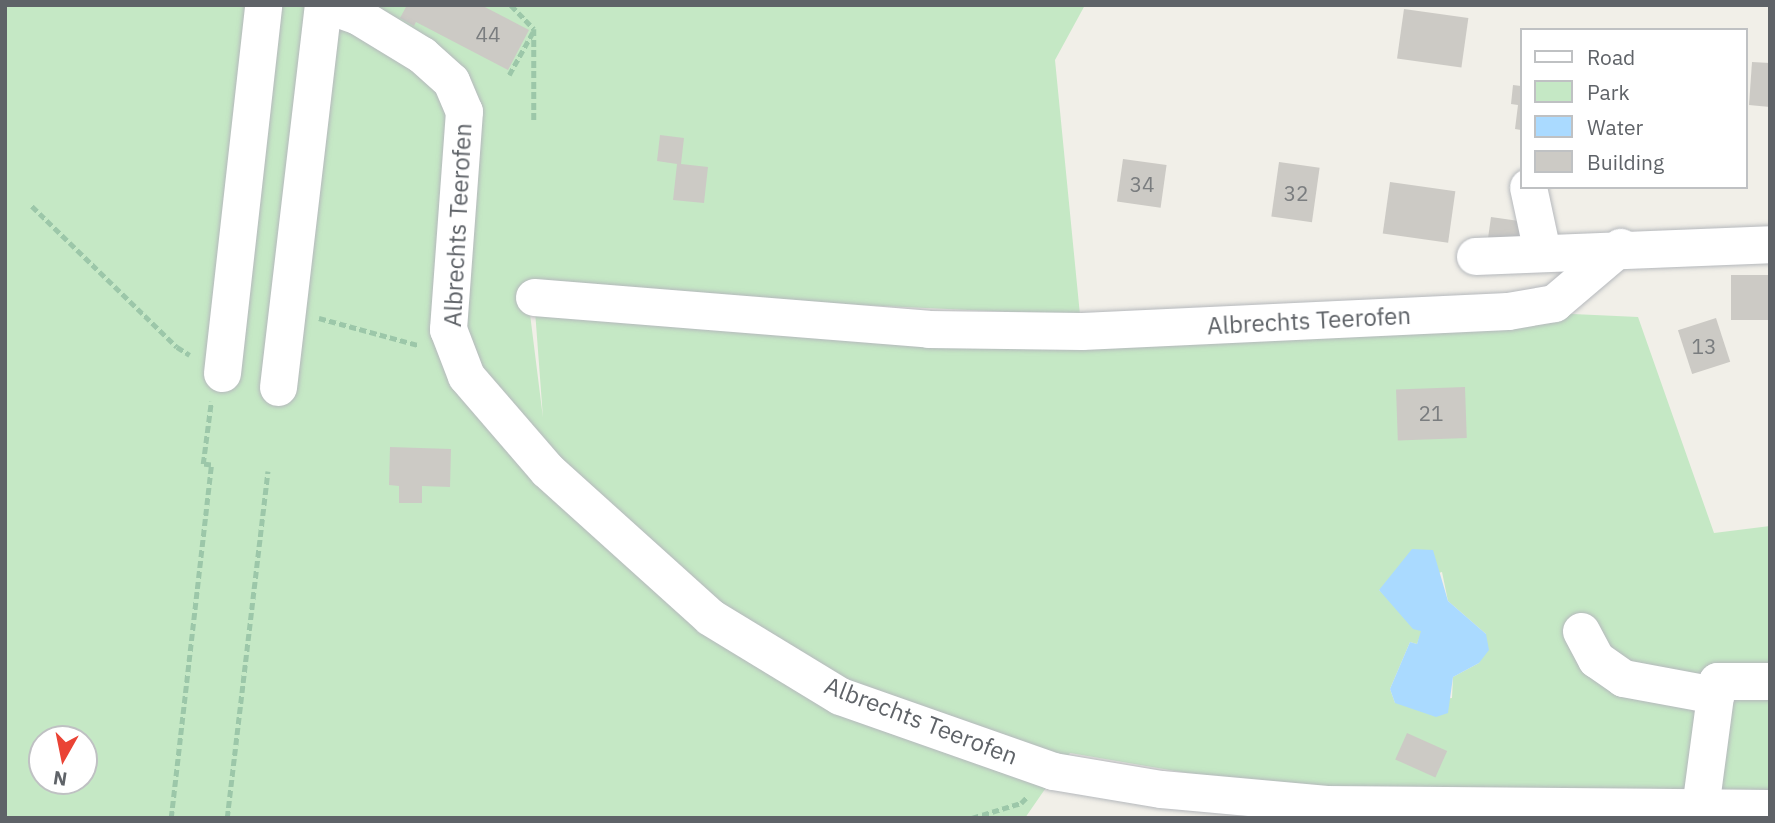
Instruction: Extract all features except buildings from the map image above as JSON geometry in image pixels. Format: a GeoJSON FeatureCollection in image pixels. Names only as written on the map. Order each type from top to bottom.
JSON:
{"type":"FeatureCollection","features":[{"type":"Feature","properties":{"kind":"street"},"geometry":{"type":"LineString","coordinates":[[210,375],[263,5]]}},
{"type":"Feature","properties":{"kind":"street"},"geometry":{"type":"LineString","coordinates":[[278,387],[323,5]]}},
{"type":"Feature","properties":{"kind":"street","name":"Albrechts Teerofen"},"geometry":{"type":"LineString","coordinates":[[328,5],[368,22],[422,55],[451,81],[464,111],[448,329],[466,376],[547,470],[710,617],[840,696],[1053,771],[1161,789],[1326,804],[1770,808]]}},
{"type":"Feature","properties":{"kind":"street"},"geometry":{"type":"LineString","coordinates":[[1528,189],[1542,252]]}},
{"type":"Feature","properties":{"kind":"street"},"geometry":{"type":"LineString","coordinates":[[1475,256],[1620,247],[1770,244]]}},
{"type":"Feature","properties":{"kind":"street","name":"Albrechts Teerofen"},"geometry":{"type":"LineString","coordinates":[[534,297],[929,329],[1163,328],[1508,311],[1555,303],[1620,247]]}},
{"type":"Feature","properties":{"kind":"street"},"geometry":{"type":"LineString","coordinates":[[1581,631],[1596,659],[1623,678],[1715,695]]}},
{"type":"Feature","properties":{"kind":"street"},"geometry":{"type":"LineString","coordinates":[[1700,808],[1717,681],[1770,681]]}},
{"type":"Feature","properties":{"kind":"path"},"geometry":{"type":"LineString","coordinates":[[511,5],[534,29],[534,120]]}},
{"type":"Feature","properties":{"kind":"path"},"geometry":{"type":"LineString","coordinates":[[509,75],[534,29]]}},
{"type":"Feature","properties":{"kind":"path"},"geometry":{"type":"LineString","coordinates":[[32,206],[177,347],[210,375],[203,464],[211,465],[171,818]]}},
{"type":"Feature","properties":{"kind":"path"},"geometry":{"type":"LineString","coordinates":[[284,334],[300,322],[324,317],[427,347],[453,343]]}},
{"type":"Feature","properties":{"kind":"path"},"geometry":{"type":"LineString","coordinates":[[268,471],[230,818],[378,818]]}},
{"type":"Feature","properties":{"kind":"path"},"geometry":{"type":"LineString","coordinates":[[972,818],[1021,803],[1053,771]]}},
{"type":"Feature","properties":{"kind":"green space"},"geometry":{"type":"Polygon","coordinates":[[[5,5],[1085,5],[1055,60],[1080,315],[527,290],[543,418],[534,297],[929,329],[1508,311],[1638,317],[1714,533],[1770,526],[1770,791],[1304,787],[1240,782],[1070,753],[1025,818],[5,818],[5,5]],[[1442,572],[1379,590],[1422,631],[1417,644],[1410,642],[1390,689],[1395,703],[1452,698],[1453,677],[1479,663],[1486,634],[1448,601],[1442,572]]]}},
{"type":"Feature","properties":{"kind":"water"},"geometry":{"type":"Polygon","coordinates":[[[1412,549],[1433,550],[1448,601],[1486,634],[1489,650],[1479,663],[1453,677],[1448,713],[1436,717],[1395,703],[1390,689],[1410,642],[1417,644],[1421,631],[1413,629],[1379,590],[1412,549]]]}}]}
